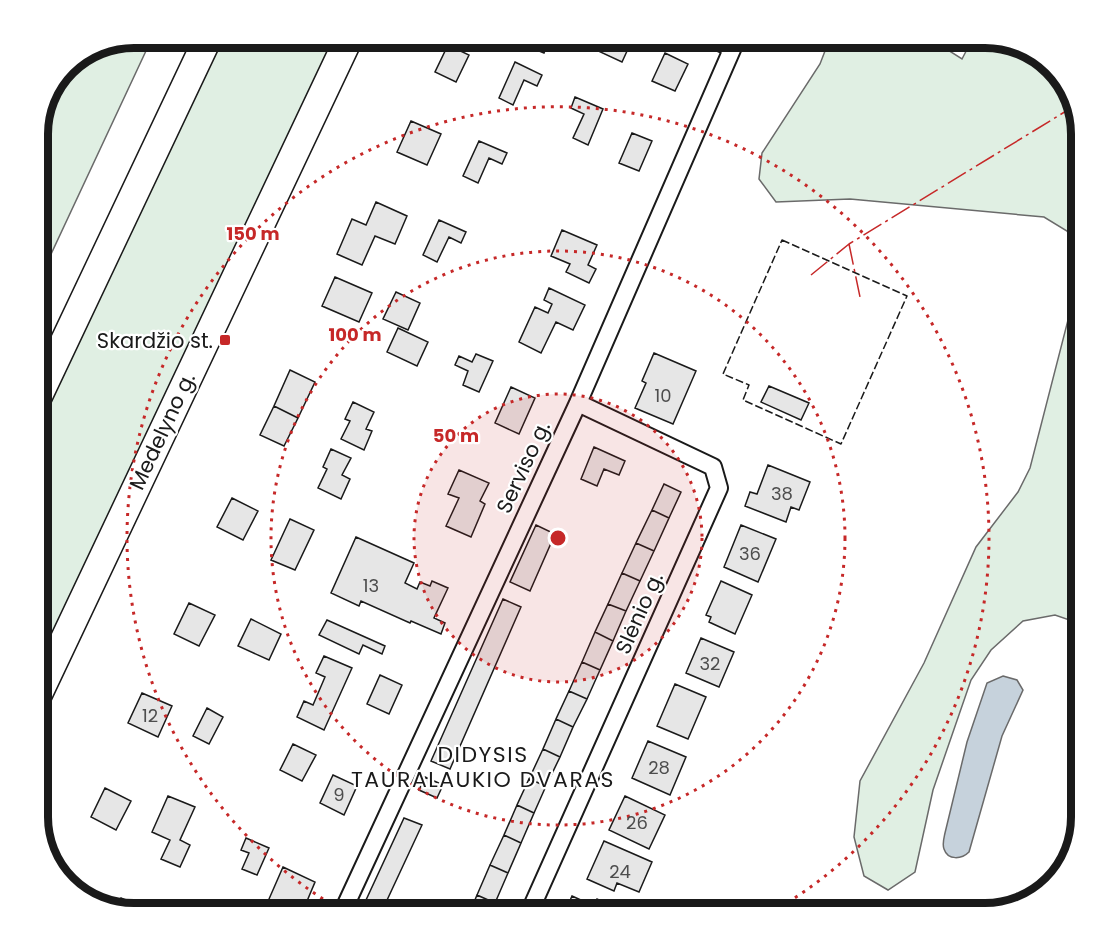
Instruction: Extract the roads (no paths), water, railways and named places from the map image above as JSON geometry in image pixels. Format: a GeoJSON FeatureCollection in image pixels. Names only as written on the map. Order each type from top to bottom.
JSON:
{"type":"FeatureCollection","features":[{"type":"Feature","properties":{"kind":"main road"},"geometry":{"type":"LineString","coordinates":[[48,376],[203,48]]}},
{"type":"Feature","properties":{"kind":"main road","name":"Medelyno g."},"geometry":{"type":"LineString","coordinates":[[48,674],[344,48]]}},
{"type":"Feature","properties":{"kind":"street","name":"Serviso g."},"geometry":{"type":"LineString","coordinates":[[347,903],[578,402],[733,48]]}},
{"type":"Feature","properties":{"kind":"street","name":"Slėnio g."},"geometry":{"type":"LineString","coordinates":[[534,903],[719,488],[713,467],[578,402]]}},
{"type":"Feature","properties":{"kind":"place","name":"Skardžio st."},"geometry":{"type":"Point","coordinates":[225,340]}},
{"type":"Feature","properties":{"kind":"district","name":"DIDYSIS TAURALAUKIO DVARAS"},"geometry":{"type":"Point","coordinates":[483,766]}}]}
